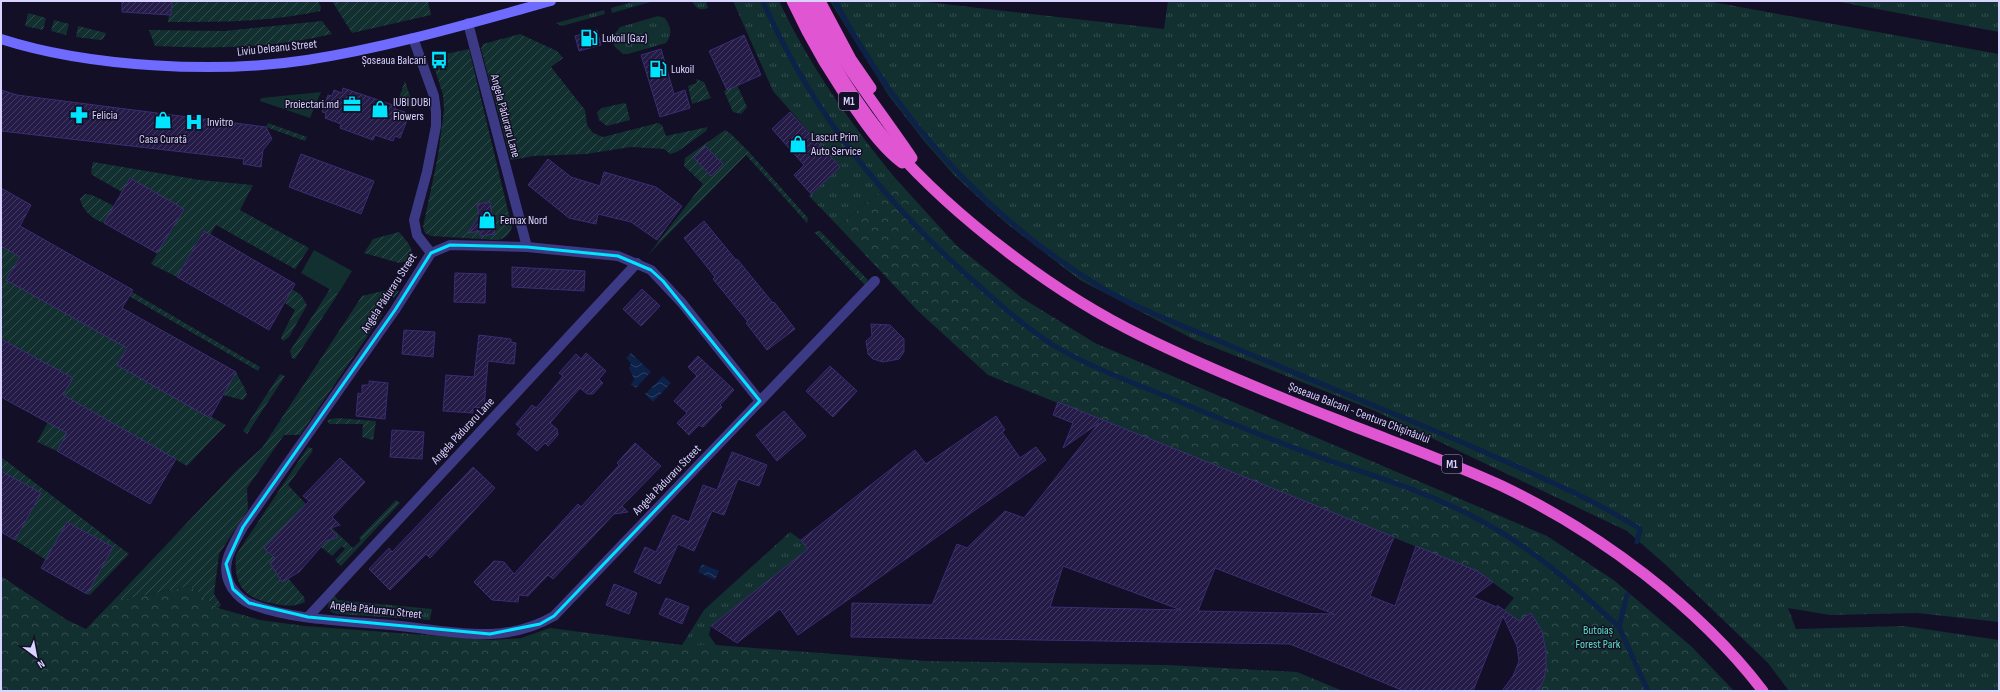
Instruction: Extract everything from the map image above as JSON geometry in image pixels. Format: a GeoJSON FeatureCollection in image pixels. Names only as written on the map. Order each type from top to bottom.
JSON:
{"type":"FeatureCollection","features":[{"type":"Feature","properties":{"kind":"highway","name":"M1"},"geometry":{"type":"LineString","coordinates":[[792,1],[814,46],[829,71],[871,131],[887,152],[928,182]]}},
{"type":"Feature","properties":{"kind":"highway","name":"Șoseaua Balcani - Centura Chișinăului"},"geometry":{"type":"LineString","coordinates":[[800,1],[823,46],[860,103],[891,144],[958,210],[1015,256],[1094,311],[1186,357],[1293,402],[1457,466],[1504,487],[1576,526],[1643,573],[1687,611],[1723,644],[1763,691]]}},
{"type":"Feature","properties":{"kind":"highway","name":"M1"},"geometry":{"type":"LineString","coordinates":[[810,1],[830,41],[846,66],[928,182]]}},
{"type":"Feature","properties":{"kind":"highway","name":"Șoseaua Balcani - Centura Chișinăului"},"geometry":{"type":"LineString","coordinates":[[820,1],[851,59],[906,136],[928,182]]}},
{"type":"Feature","properties":{"kind":"main road","name":"Liviu Deleanu Street"},"geometry":{"type":"LineString","coordinates":[[1,39],[59,54],[149,64],[231,66],[306,60],[413,38],[551,1]]}},
{"type":"Feature","properties":{"kind":"street","name":"Angela Păduraru Lane"},"geometry":{"type":"LineString","coordinates":[[468,23],[528,247]]}},
{"type":"Feature","properties":{"kind":"street"},"geometry":{"type":"LineString","coordinates":[[413,38],[434,96],[436,112],[436,126],[428,172],[414,220],[417,236],[431,253]]}},
{"type":"Feature","properties":{"kind":"street","name":"Angela Păduraru Street"},"geometry":{"type":"LineString","coordinates":[[528,247],[450,245],[431,253],[395,310],[243,527],[230,550],[226,564],[226,572],[233,589],[240,597],[249,603],[261,607],[308,617],[490,634],[511,632],[540,624],[554,616],[875,281]]}},
{"type":"Feature","properties":{"kind":"street"},"geometry":{"type":"LineString","coordinates":[[528,247],[618,256],[651,270],[668,286],[760,401]]}},
{"type":"Feature","properties":{"kind":"street","name":"Angela Păduraru Lane"},"geometry":{"type":"LineString","coordinates":[[308,617],[637,263]]}},
{"type":"Feature","properties":{"kind":"highlighted area"},"geometry":{"type":"Polygon","coordinates":[[[450,245],[527,247],[618,256],[651,270],[663,281],[760,401],[554,616],[540,624],[490,634],[308,617],[261,607],[249,603],[233,589],[226,564],[243,527],[395,310],[431,253],[450,245]]]}},
{"type":"Feature","properties":{"kind":"green space"},"geometry":{"type":"Polygon","coordinates":[[[172,1],[318,1],[321,7],[320,11],[301,15],[263,19],[168,22],[169,15],[171,15],[172,1]]]}},
{"type":"Feature","properties":{"kind":"green space"},"geometry":{"type":"Polygon","coordinates":[[[332,1],[428,1],[431,15],[352,33],[332,1]]]}},
{"type":"Feature","properties":{"kind":"green space"},"geometry":{"type":"Polygon","coordinates":[[[636,1],[654,1],[612,13],[611,8],[636,1]]]}},
{"type":"Feature","properties":{"kind":"green space"},"geometry":{"type":"Polygon","coordinates":[[[692,1],[706,1],[708,8],[698,9],[692,1]]]}},
{"type":"Feature","properties":{"kind":"green space"},"geometry":{"type":"Polygon","coordinates":[[[733,1],[779,1],[817,71],[863,137],[896,179],[838,226],[809,196],[840,167],[773,91],[733,1]]]}},
{"type":"Feature","properties":{"kind":"green space"},"geometry":{"type":"Polygon","coordinates":[[[830,1],[918,1],[1164,29],[1168,1],[1707,1],[1999,54],[1999,622],[1917,613],[1830,615],[1788,608],[1796,629],[1904,626],[1999,640],[1999,691],[1789,691],[1768,663],[1667,566],[1627,531],[1375,411],[1193,339],[1080,280],[1006,223],[955,176],[925,142],[889,96],[830,1]]]}},
{"type":"Feature","properties":{"kind":"green space"},"geometry":{"type":"Polygon","coordinates":[[[1835,1],[1999,1],[1999,32],[1835,1]]]}},
{"type":"Feature","properties":{"kind":"green space"},"geometry":{"type":"Polygon","coordinates":[[[604,10],[605,14],[562,26],[556,23],[604,10]]]}},
{"type":"Feature","properties":{"kind":"green space"},"geometry":{"type":"Polygon","coordinates":[[[28,13],[46,18],[43,30],[25,26],[28,13]]]}},
{"type":"Feature","properties":{"kind":"green space"},"geometry":{"type":"Polygon","coordinates":[[[658,16],[665,18],[670,27],[670,37],[666,43],[628,54],[623,54],[614,46],[613,36],[620,27],[658,16]]]}},
{"type":"Feature","properties":{"kind":"green space"},"geometry":{"type":"Polygon","coordinates":[[[54,20],[69,24],[66,35],[51,31],[54,20]]]}},
{"type":"Feature","properties":{"kind":"green space"},"geometry":{"type":"Polygon","coordinates":[[[322,21],[332,34],[310,39],[266,45],[221,47],[155,46],[149,30],[225,31],[322,21]]]}},
{"type":"Feature","properties":{"kind":"green space"},"geometry":{"type":"Polygon","coordinates":[[[78,26],[106,33],[103,39],[100,40],[76,37],[78,26]]]}},
{"type":"Feature","properties":{"kind":"green space"},"geometry":{"type":"Polygon","coordinates":[[[520,34],[557,51],[563,58],[551,67],[585,110],[587,125],[593,133],[603,137],[658,123],[662,125],[666,136],[708,127],[706,131],[677,152],[670,154],[664,149],[631,147],[586,154],[534,156],[511,160],[481,49],[483,44],[520,34]]]}},
{"type":"Feature","properties":{"kind":"green space"},"geometry":{"type":"Polygon","coordinates":[[[469,49],[512,227],[507,236],[498,240],[431,236],[425,233],[423,227],[438,156],[444,110],[443,95],[431,57],[469,49]]]}},
{"type":"Feature","properties":{"kind":"green space"},"geometry":{"type":"Polygon","coordinates":[[[696,79],[704,82],[711,98],[692,104],[688,86],[697,83],[696,79]]]}},
{"type":"Feature","properties":{"kind":"green space"},"geometry":{"type":"Polygon","coordinates":[[[405,81],[414,108],[397,103],[405,81]]]}},
{"type":"Feature","properties":{"kind":"green space"},"geometry":{"type":"Polygon","coordinates":[[[737,85],[747,107],[741,114],[733,112],[724,91],[737,85]]]}},
{"type":"Feature","properties":{"kind":"green space"},"geometry":{"type":"Polygon","coordinates":[[[321,92],[310,118],[260,101],[261,98],[321,92]]]}},
{"type":"Feature","properties":{"kind":"green space"},"geometry":{"type":"Polygon","coordinates":[[[624,103],[626,104],[630,120],[607,126],[599,120],[597,113],[602,108],[624,103]]]}},
{"type":"Feature","properties":{"kind":"green space"},"geometry":{"type":"Polygon","coordinates":[[[268,123],[307,137],[305,141],[266,127],[268,123]]]}},
{"type":"Feature","properties":{"kind":"green space"},"geometry":{"type":"Polygon","coordinates":[[[725,130],[749,152],[808,218],[807,223],[746,155],[648,255],[703,184],[684,166],[685,158],[725,130]]]}},
{"type":"Feature","properties":{"kind":"green space"},"geometry":{"type":"Polygon","coordinates":[[[93,162],[200,180],[253,185],[240,210],[309,248],[295,269],[216,225],[210,235],[203,231],[177,277],[151,264],[183,209],[130,178],[122,192],[92,175],[91,172],[93,162]]]}},
{"type":"Feature","properties":{"kind":"green space","name":"Butoiaș Forest Park"},"geometry":{"type":"Polygon","coordinates":[[[896,179],[957,246],[1022,298],[1095,343],[1547,536],[1615,581],[1692,647],[1734,691],[1538,691],[1545,651],[1542,634],[1537,624],[1531,613],[1519,621],[1504,610],[1514,598],[1477,571],[988,375],[918,311],[838,226],[896,179]]]}},
{"type":"Feature","properties":{"kind":"green space"},"geometry":{"type":"Polygon","coordinates":[[[85,194],[92,195],[114,206],[104,223],[92,217],[83,207],[80,199],[85,194]]]}},
{"type":"Feature","properties":{"kind":"green space"},"geometry":{"type":"Polygon","coordinates":[[[19,227],[33,233],[7,280],[106,336],[142,320],[117,365],[226,425],[187,466],[82,406],[57,451],[37,442],[72,378],[1,339],[1,246],[6,249],[19,227]]]}},
{"type":"Feature","properties":{"kind":"green space"},"geometry":{"type":"Polygon","coordinates":[[[820,231],[868,280],[865,285],[814,232],[820,231]]]}},
{"type":"Feature","properties":{"kind":"green space"},"geometry":{"type":"Polygon","coordinates":[[[399,232],[409,245],[412,254],[406,261],[399,263],[364,253],[373,239],[399,232]]]}},
{"type":"Feature","properties":{"kind":"green space"},"geometry":{"type":"Polygon","coordinates":[[[314,250],[352,271],[338,294],[301,273],[314,250]]]}},
{"type":"Feature","properties":{"kind":"green space"},"geometry":{"type":"Polygon","coordinates":[[[292,289],[301,295],[307,305],[289,337],[283,341],[281,338],[282,335],[295,310],[285,303],[292,289]]]}},
{"type":"Feature","properties":{"kind":"green space"},"geometry":{"type":"Polygon","coordinates":[[[330,289],[338,294],[295,359],[292,358],[290,351],[330,289]]]}},
{"type":"Feature","properties":{"kind":"green space"},"geometry":{"type":"Polygon","coordinates":[[[383,291],[399,291],[394,298],[386,293],[375,310],[382,315],[300,435],[284,435],[247,488],[248,510],[219,554],[214,594],[221,605],[218,608],[190,586],[126,599],[115,599],[238,469],[262,448],[362,296],[383,291]]]}},
{"type":"Feature","properties":{"kind":"green space"},"geometry":{"type":"Polygon","coordinates":[[[132,292],[260,367],[258,371],[129,296],[132,292]]]}},
{"type":"Feature","properties":{"kind":"green space"},"geometry":{"type":"Polygon","coordinates":[[[236,372],[247,395],[243,400],[223,395],[236,372]]]}},
{"type":"Feature","properties":{"kind":"green space"},"geometry":{"type":"Polygon","coordinates":[[[280,374],[285,376],[247,434],[243,431],[280,374]]]}},
{"type":"Feature","properties":{"kind":"green space"},"geometry":{"type":"Polygon","coordinates":[[[337,418],[376,421],[373,440],[362,437],[363,424],[329,424],[327,420],[337,418]]]}},
{"type":"Feature","properties":{"kind":"green space"},"geometry":{"type":"Polygon","coordinates":[[[308,447],[313,449],[312,452],[288,485],[306,504],[264,548],[275,558],[270,563],[282,582],[288,578],[304,597],[305,602],[290,606],[265,602],[256,599],[249,594],[239,583],[236,555],[308,447]]]}},
{"type":"Feature","properties":{"kind":"green space"},"geometry":{"type":"Polygon","coordinates":[[[1,457],[129,554],[90,595],[87,594],[113,547],[68,522],[46,560],[15,540],[41,493],[1,471],[1,457]]]}},
{"type":"Feature","properties":{"kind":"green space"},"geometry":{"type":"Polygon","coordinates":[[[396,500],[400,503],[341,566],[335,560],[345,549],[342,546],[332,556],[321,547],[326,541],[338,537],[330,529],[332,528],[353,548],[361,540],[359,538],[396,500]]]}},
{"type":"Feature","properties":{"kind":"green space"},"geometry":{"type":"Polygon","coordinates":[[[790,532],[801,540],[808,549],[711,626],[709,635],[716,645],[682,645],[704,610],[790,532]]]}},
{"type":"Feature","properties":{"kind":"green space"},"geometry":{"type":"Polygon","coordinates":[[[1,576],[67,620],[86,629],[115,599],[126,599],[190,586],[218,608],[260,620],[305,626],[493,640],[521,638],[550,628],[682,645],[716,645],[926,661],[1168,665],[1297,672],[1343,691],[1,691],[1,576]]]}},
{"type":"Feature","properties":{"kind":"green space"},"geometry":{"type":"Polygon","coordinates":[[[334,595],[338,600],[432,609],[430,620],[337,614],[331,612],[328,607],[329,601],[334,595]]]}},
{"type":"Feature","properties":{"kind":"water"},"geometry":{"type":"Polygon","coordinates":[[[631,353],[651,372],[636,388],[631,384],[634,379],[629,368],[631,363],[626,358],[631,353]]]}},
{"type":"Feature","properties":{"kind":"water"},"geometry":{"type":"Polygon","coordinates":[[[663,376],[671,383],[653,402],[645,394],[663,376]]]}},
{"type":"Feature","properties":{"kind":"water"},"geometry":{"type":"Polygon","coordinates":[[[702,564],[719,571],[715,580],[698,572],[702,564]]]}},
{"type":"Feature","properties":{"kind":"building"},"geometry":{"type":"Polygon","coordinates":[[[122,1],[172,1],[171,15],[122,12],[122,1]]]}},
{"type":"Feature","properties":{"kind":"building"},"geometry":{"type":"Polygon","coordinates":[[[597,30],[601,45],[579,51],[575,36],[597,30]]]}},
{"type":"Feature","properties":{"kind":"building"},"geometry":{"type":"Polygon","coordinates":[[[744,35],[761,75],[727,90],[709,51],[744,35]]]}},
{"type":"Feature","properties":{"kind":"building"},"geometry":{"type":"Polygon","coordinates":[[[661,49],[674,94],[685,90],[690,108],[660,117],[641,55],[661,49]]]}},
{"type":"Feature","properties":{"kind":"building"},"geometry":{"type":"Polygon","coordinates":[[[343,88],[396,106],[395,109],[405,112],[403,119],[407,120],[400,138],[395,136],[393,141],[375,135],[373,140],[340,128],[341,124],[325,118],[326,113],[322,112],[328,95],[332,96],[334,90],[342,93],[343,88]]]}},
{"type":"Feature","properties":{"kind":"building"},"geometry":{"type":"Polygon","coordinates":[[[1,90],[17,95],[266,127],[272,139],[263,150],[261,167],[243,164],[244,159],[1,131],[1,90]]]}},
{"type":"Feature","properties":{"kind":"building"},"geometry":{"type":"Polygon","coordinates":[[[790,112],[840,167],[811,194],[794,175],[804,165],[772,129],[790,112]]]}},
{"type":"Feature","properties":{"kind":"building"},"geometry":{"type":"Polygon","coordinates":[[[705,146],[723,164],[711,176],[694,158],[705,146]]]}},
{"type":"Feature","properties":{"kind":"building"},"geometry":{"type":"Polygon","coordinates":[[[301,154],[374,181],[361,214],[289,187],[301,154]]]}},
{"type":"Feature","properties":{"kind":"building"},"geometry":{"type":"Polygon","coordinates":[[[548,159],[571,177],[600,186],[604,172],[656,187],[682,206],[657,240],[631,222],[598,214],[596,224],[569,218],[528,185],[548,159]]]}},
{"type":"Feature","properties":{"kind":"building"},"geometry":{"type":"Polygon","coordinates":[[[130,178],[184,209],[157,253],[104,223],[130,178]]]}},
{"type":"Feature","properties":{"kind":"building"},"geometry":{"type":"Polygon","coordinates":[[[1,188],[31,205],[20,226],[133,290],[122,308],[236,372],[210,418],[117,365],[127,348],[6,280],[20,257],[1,246],[1,188]]]}},
{"type":"Feature","properties":{"kind":"building"},"geometry":{"type":"Polygon","coordinates":[[[490,202],[495,234],[480,236],[480,231],[468,233],[479,216],[477,204],[490,202]]]}},
{"type":"Feature","properties":{"kind":"building"},"geometry":{"type":"Polygon","coordinates":[[[704,221],[773,303],[774,302],[795,329],[767,350],[746,323],[748,322],[713,279],[715,277],[684,238],[704,221]]]}},
{"type":"Feature","properties":{"kind":"building"},"geometry":{"type":"Polygon","coordinates":[[[204,231],[295,284],[269,330],[177,277],[204,231]]]}},
{"type":"Feature","properties":{"kind":"building"},"geometry":{"type":"Polygon","coordinates":[[[512,267],[585,271],[584,291],[512,287],[512,267]]]}},
{"type":"Feature","properties":{"kind":"building"},"geometry":{"type":"Polygon","coordinates":[[[455,273],[486,274],[485,303],[454,302],[455,273]]]}},
{"type":"Feature","properties":{"kind":"building"},"geometry":{"type":"Polygon","coordinates":[[[642,289],[660,306],[641,326],[623,309],[642,289]]]}},
{"type":"Feature","properties":{"kind":"building"},"geometry":{"type":"Polygon","coordinates":[[[871,324],[890,325],[904,339],[904,352],[899,359],[883,362],[873,359],[868,354],[866,341],[872,336],[871,324]]]}},
{"type":"Feature","properties":{"kind":"building"},"geometry":{"type":"Polygon","coordinates":[[[404,330],[435,332],[433,357],[402,354],[404,330]]]}},
{"type":"Feature","properties":{"kind":"building"},"geometry":{"type":"Polygon","coordinates":[[[479,335],[511,339],[511,342],[516,343],[514,364],[488,361],[484,408],[473,407],[473,413],[443,411],[446,375],[474,377],[479,335]]]}},
{"type":"Feature","properties":{"kind":"building"},"geometry":{"type":"Polygon","coordinates":[[[1,339],[73,378],[63,395],[176,459],[150,504],[57,451],[67,433],[1,397],[1,339]]]}},
{"type":"Feature","properties":{"kind":"building"},"geometry":{"type":"Polygon","coordinates":[[[586,353],[606,371],[599,379],[603,383],[593,394],[587,394],[580,388],[550,423],[557,429],[558,435],[548,446],[545,443],[537,451],[517,434],[521,429],[516,424],[532,405],[536,408],[550,392],[563,376],[559,373],[576,354],[581,359],[586,353]]]}},
{"type":"Feature","properties":{"kind":"building"},"geometry":{"type":"Polygon","coordinates":[[[698,356],[734,390],[720,405],[722,407],[703,427],[699,425],[689,435],[677,423],[687,413],[674,401],[697,376],[688,367],[698,356]]]}},
{"type":"Feature","properties":{"kind":"building"},"geometry":{"type":"Polygon","coordinates":[[[830,366],[857,391],[833,417],[806,391],[830,366]]]}},
{"type":"Feature","properties":{"kind":"building"},"geometry":{"type":"Polygon","coordinates":[[[369,381],[388,383],[385,419],[356,416],[358,393],[362,394],[362,385],[369,385],[369,381]]]}},
{"type":"Feature","properties":{"kind":"building"},"geometry":{"type":"Polygon","coordinates":[[[1058,402],[1394,537],[1370,596],[1395,606],[1416,546],[1477,571],[1493,582],[1473,597],[1499,608],[1497,605],[1519,621],[1531,613],[1542,631],[1546,652],[1546,667],[1544,679],[1538,691],[1502,691],[1513,676],[1519,661],[1517,646],[1503,616],[1473,691],[1404,691],[1290,644],[851,637],[852,603],[932,605],[957,544],[967,548],[1005,511],[1024,518],[1099,423],[1063,448],[1073,423],[1053,415],[1058,402]],[[1063,566],[1050,607],[1181,610],[1063,566]],[[1215,568],[1198,611],[1334,614],[1215,568]]]}},
{"type":"Feature","properties":{"kind":"building"},"geometry":{"type":"Polygon","coordinates":[[[784,411],[806,436],[777,461],[756,435],[784,411]]]}},
{"type":"Feature","properties":{"kind":"building"},"geometry":{"type":"Polygon","coordinates":[[[996,416],[1005,430],[1002,432],[1020,458],[1036,447],[1046,460],[798,635],[780,609],[737,643],[711,626],[808,549],[801,540],[915,450],[926,464],[996,416]]]}},
{"type":"Feature","properties":{"kind":"building"},"geometry":{"type":"Polygon","coordinates":[[[392,430],[424,432],[422,459],[390,457],[392,430]]]}},
{"type":"Feature","properties":{"kind":"building"},"geometry":{"type":"Polygon","coordinates":[[[635,443],[661,466],[622,506],[628,512],[614,514],[553,579],[548,575],[528,596],[519,595],[518,602],[492,600],[474,582],[494,561],[504,562],[514,574],[578,504],[581,507],[619,465],[617,463],[635,443]]]}},
{"type":"Feature","properties":{"kind":"building"},"geometry":{"type":"Polygon","coordinates":[[[732,452],[767,465],[759,486],[738,479],[724,515],[712,511],[694,551],[678,544],[660,584],[634,572],[645,547],[656,552],[673,515],[689,522],[703,485],[717,490],[732,452]]]}},
{"type":"Feature","properties":{"kind":"building"},"geometry":{"type":"Polygon","coordinates":[[[340,458],[365,482],[332,517],[340,525],[330,528],[338,537],[326,541],[299,572],[282,582],[270,563],[275,558],[264,548],[309,501],[303,496],[340,458]]]}},
{"type":"Feature","properties":{"kind":"building"},"geometry":{"type":"Polygon","coordinates":[[[473,467],[495,488],[430,558],[426,554],[390,590],[369,569],[389,548],[392,552],[473,467]]]}},
{"type":"Feature","properties":{"kind":"building"},"geometry":{"type":"Polygon","coordinates":[[[1,471],[41,493],[15,540],[1,532],[1,471]]]}},
{"type":"Feature","properties":{"kind":"building"},"geometry":{"type":"Polygon","coordinates":[[[67,522],[113,547],[87,594],[41,568],[67,522]]]}},
{"type":"Feature","properties":{"kind":"building"},"geometry":{"type":"Polygon","coordinates":[[[614,584],[637,593],[629,614],[606,605],[614,584]]]}},
{"type":"Feature","properties":{"kind":"building"},"geometry":{"type":"Polygon","coordinates":[[[666,598],[689,607],[682,624],[659,614],[666,598]]]}},
{"type":"Feature","properties":{"kind":"waterway"},"geometry":{"type":"LineString","coordinates":[[763,1],[783,43],[805,83],[830,121],[887,194],[918,228],[951,260],[1018,320],[1035,333],[1066,353],[1121,378],[1262,436],[1405,487],[1446,503],[1466,513],[1485,523],[1538,557],[1555,570],[1619,627]]}},
{"type":"Feature","properties":{"kind":"waterway"},"geometry":{"type":"LineString","coordinates":[[835,1],[860,45],[887,86],[917,126],[949,163],[984,198],[1021,230],[1060,260],[1102,288],[1146,311],[1444,435],[1580,495],[1640,529],[1637,542]]}},
{"type":"Feature","properties":{"kind":"waterway"},"geometry":{"type":"LineString","coordinates":[[1627,595],[1619,627],[1648,691]]}},
{"type":"Feature","properties":{"kind":"place","name":"Lukoil (Gaz)"},"geometry":{"type":"Point","coordinates":[589,38]}},
{"type":"Feature","properties":{"kind":"place","name":"Șoseaua Balcani"},"geometry":{"type":"Point","coordinates":[439,60]}},
{"type":"Feature","properties":{"kind":"place","name":"Lukoil"},"geometry":{"type":"Point","coordinates":[658,69]}},
{"type":"Feature","properties":{"kind":"place","name":"Proiectari.md"},"geometry":{"type":"Point","coordinates":[352,104]}},
{"type":"Feature","properties":{"kind":"place","name":"IUBI DUBI Flowers"},"geometry":{"type":"Point","coordinates":[380,109]}},
{"type":"Feature","properties":{"kind":"place","name":"Felicia"},"geometry":{"type":"Point","coordinates":[79,115]}},
{"type":"Feature","properties":{"kind":"place","name":"Casa Curată"},"geometry":{"type":"Point","coordinates":[163,120]}},
{"type":"Feature","properties":{"kind":"place","name":"Invitro"},"geometry":{"type":"Point","coordinates":[194,122]}},
{"type":"Feature","properties":{"kind":"place","name":"Lascut Prim Auto Service"},"geometry":{"type":"Point","coordinates":[798,144]}},
{"type":"Feature","properties":{"kind":"place","name":"Femax Nord"},"geometry":{"type":"Point","coordinates":[487,220]}}]}
